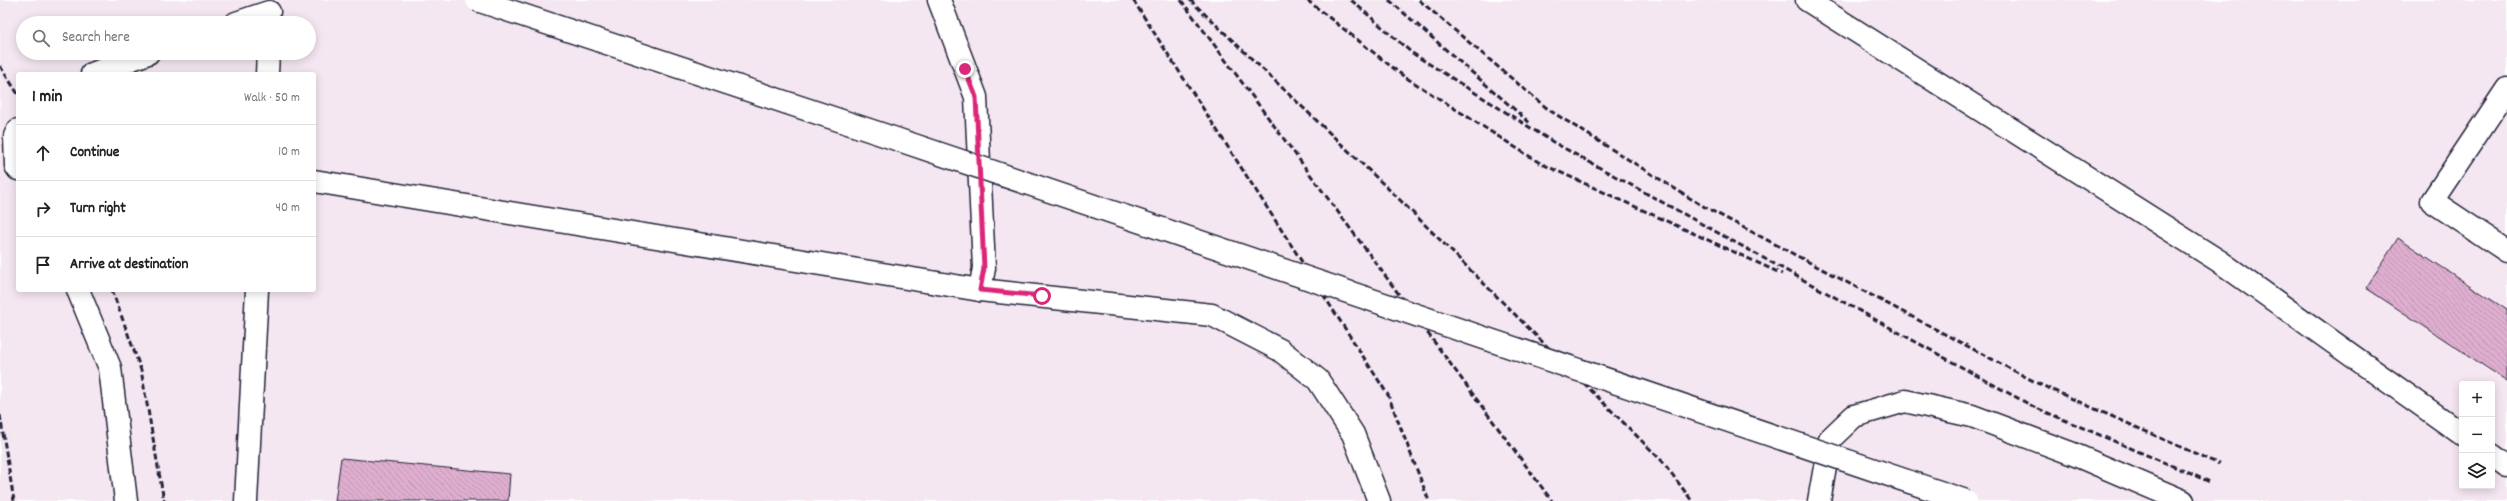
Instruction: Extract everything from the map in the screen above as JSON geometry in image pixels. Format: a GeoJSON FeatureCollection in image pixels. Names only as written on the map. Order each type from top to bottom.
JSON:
{"type":"FeatureCollection","features":[{"type":"Feature","properties":{"kind":"lane"},"geometry":{"type":"LineString","coordinates":[[477,0],[896,139],[1966,501]]}},
{"type":"Feature","properties":{"kind":"lane"},"geometry":{"type":"LineString","coordinates":[[939,0],[976,97],[984,268],[980,290]]}},
{"type":"Feature","properties":{"kind":"lane"},"geometry":{"type":"LineString","coordinates":[[1807,0],[2219,261],[2459,432]]}},
{"type":"Feature","properties":{"kind":"lane"},"geometry":{"type":"LineString","coordinates":[[257,16],[269,12]]}},
{"type":"Feature","properties":{"kind":"lane"},"geometry":{"type":"LineString","coordinates":[[97,72],[129,60]]}},
{"type":"Feature","properties":{"kind":"lane"},"geometry":{"type":"LineString","coordinates":[[267,72],[268,60]]}},
{"type":"Feature","properties":{"kind":"lane"},"geometry":{"type":"LineString","coordinates":[[2507,89],[2432,201],[2507,251]]}},
{"type":"Feature","properties":{"kind":"lane"},"geometry":{"type":"LineString","coordinates":[[16,134],[16,166]]}},
{"type":"Feature","properties":{"kind":"lane"},"geometry":{"type":"LineString","coordinates":[[316,181],[980,290],[1212,315],[1280,350],[1318,380],[1353,434],[1379,501]]}},
{"type":"Feature","properties":{"kind":"lane"},"geometry":{"type":"LineString","coordinates":[[79,292],[110,368],[126,501]]}},
{"type":"Feature","properties":{"kind":"lane"},"geometry":{"type":"LineString","coordinates":[[246,501],[257,292]]}},
{"type":"Feature","properties":{"kind":"lane"},"geometry":{"type":"LineString","coordinates":[[1818,501],[1830,439],[1854,416],[1905,401],[1972,416],[2073,454],[2184,501]]}},
{"type":"Feature","properties":{"kind":"lane"},"geometry":{"type":"LineString","coordinates":[[2495,457],[2507,466]]}},
{"type":"Feature","properties":{"kind":"shaded area"},"geometry":{"type":"Polygon","coordinates":[[[0,0],[2507,0],[2507,501],[0,501],[0,0]]]}},
{"type":"Feature","properties":{"kind":"building"},"geometry":{"type":"Polygon","coordinates":[[[2398,238],[2507,310],[2507,381],[2366,288],[2398,238]]]}},
{"type":"Feature","properties":{"kind":"building"},"geometry":{"type":"Polygon","coordinates":[[[341,458],[510,474],[508,501],[335,501],[341,458]]]}},
{"type":"Feature","properties":{"kind":"railway"},"geometry":{"type":"LineString","coordinates":[[1133,0],[1388,395],[1429,501]]}},
{"type":"Feature","properties":{"kind":"railway"},"geometry":{"type":"LineString","coordinates":[[1181,0],[1552,501]]}},
{"type":"Feature","properties":{"kind":"railway"},"geometry":{"type":"LineString","coordinates":[[1190,0],[1399,199],[1663,462],[1692,501]]}},
{"type":"Feature","properties":{"kind":"railway"},"geometry":{"type":"LineString","coordinates":[[1307,0],[1402,75],[1540,163],[1782,274]]}},
{"type":"Feature","properties":{"kind":"railway"},"geometry":{"type":"LineString","coordinates":[[1351,0],[1412,53],[1553,142],[2034,407],[2210,482]]}},
{"type":"Feature","properties":{"kind":"railway"},"geometry":{"type":"LineString","coordinates":[[1389,0],[1530,123]]}},
{"type":"Feature","properties":{"kind":"railway"},"geometry":{"type":"LineString","coordinates":[[1419,0],[1549,110],[1701,205],[2039,384],[2219,464]]}},
{"type":"Feature","properties":{"kind":"railway"},"geometry":{"type":"LineString","coordinates":[[0,66],[16,91]]}},
{"type":"Feature","properties":{"kind":"railway"},"geometry":{"type":"LineString","coordinates":[[113,292],[141,370],[164,501]]}},
{"type":"Feature","properties":{"kind":"railway"},"geometry":{"type":"LineString","coordinates":[[0,415],[14,501]]}},
{"type":"Feature","properties":{"kind":"route"},"geometry":{"type":"LineString","coordinates":[[965,69],[976,97],[984,268],[980,290],[1042,296]]}}]}
